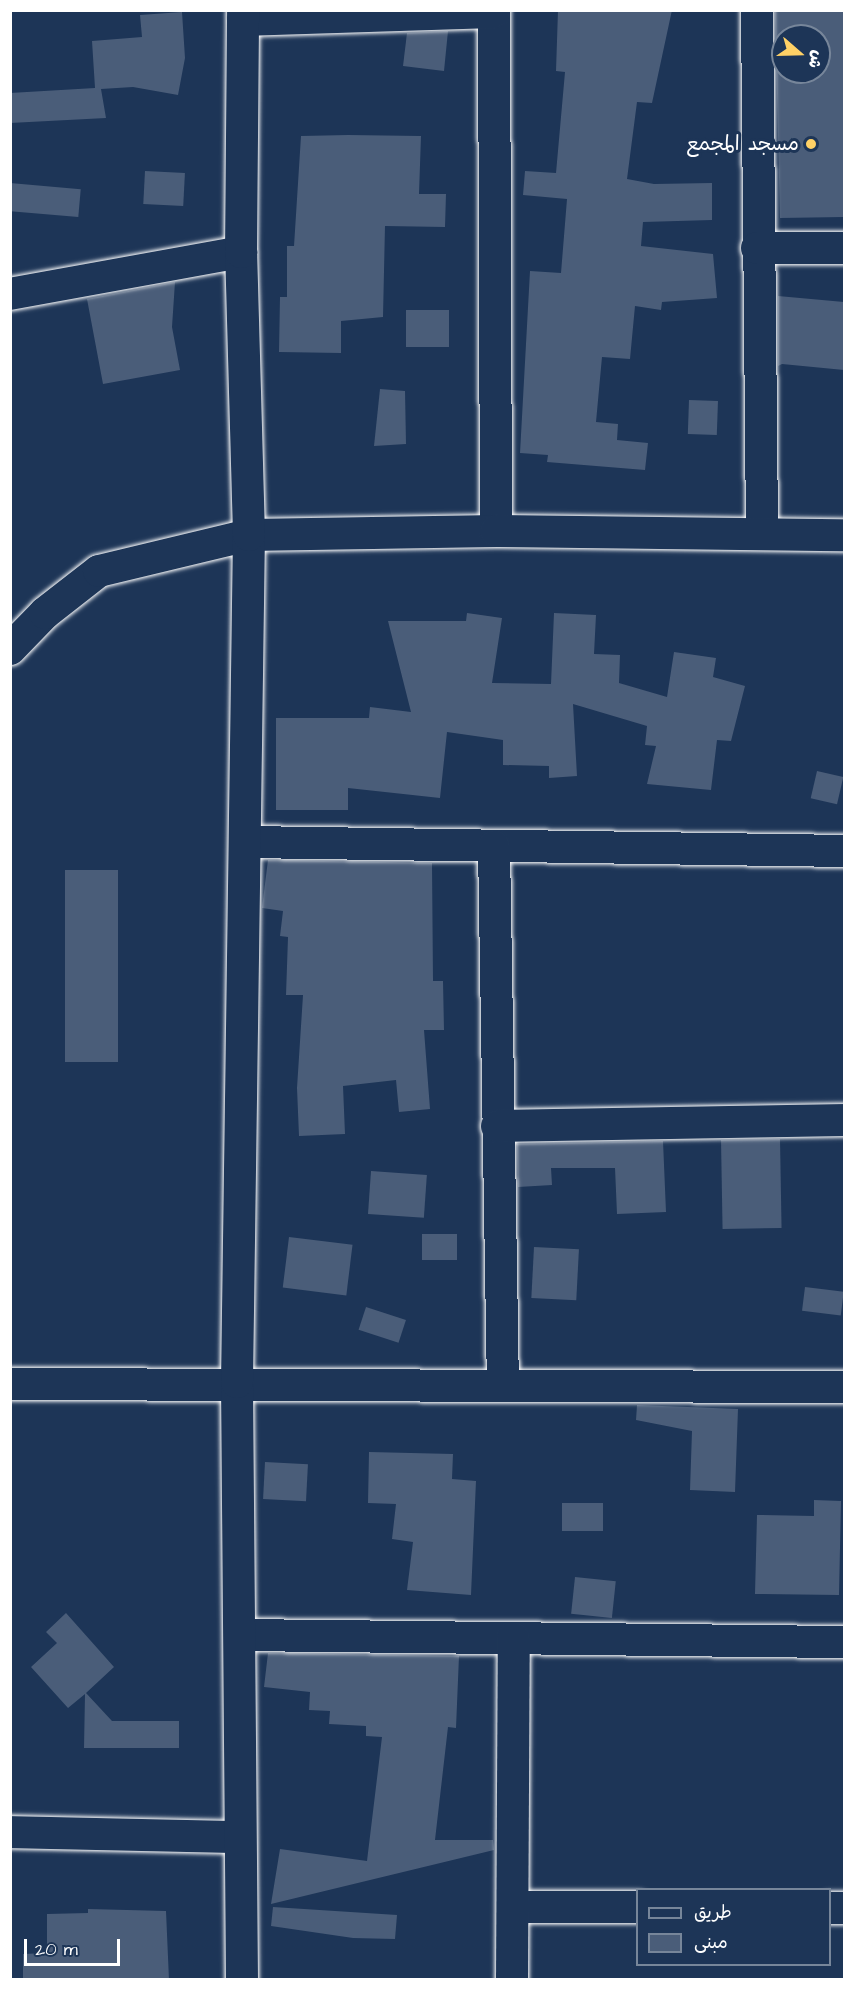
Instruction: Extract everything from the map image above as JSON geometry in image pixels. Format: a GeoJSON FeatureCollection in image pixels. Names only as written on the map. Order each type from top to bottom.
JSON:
{"type":"FeatureCollection","features":[{"type":"Feature","properties":{"kind":"street"},"geometry":{"type":"LineString","coordinates":[[757,10],[757,248],[762,533]]}},
{"type":"Feature","properties":{"kind":"street"},"geometry":{"type":"LineString","coordinates":[[242,1980],[239,1837],[241,1635],[237,1382],[247,842],[249,535],[241,252],[243,15],[494,11],[496,531]]}},
{"type":"Feature","properties":{"kind":"street"},"geometry":{"type":"LineString","coordinates":[[757,248],[844,248]]}},
{"type":"Feature","properties":{"kind":"street"},"geometry":{"type":"LineString","coordinates":[[10,294],[241,252]]}},
{"type":"Feature","properties":{"kind":"street"},"geometry":{"type":"LineString","coordinates":[[10,649],[45,613],[99,571],[249,535],[496,531],[844,535]]}},
{"type":"Feature","properties":{"kind":"street"},"geometry":{"type":"LineString","coordinates":[[247,842],[844,851]]}},
{"type":"Feature","properties":{"kind":"street"},"geometry":{"type":"LineString","coordinates":[[494,846],[503,1386]]}},
{"type":"Feature","properties":{"kind":"street"},"geometry":{"type":"LineString","coordinates":[[497,1126],[844,1120]]}},
{"type":"Feature","properties":{"kind":"street"},"geometry":{"type":"LineString","coordinates":[[10,1384],[237,1382],[503,1386],[844,1387]]}},
{"type":"Feature","properties":{"kind":"street"},"geometry":{"type":"LineString","coordinates":[[241,1635],[844,1642]]}},
{"type":"Feature","properties":{"kind":"street"},"geometry":{"type":"LineString","coordinates":[[512,1980],[514,1638]]}},
{"type":"Feature","properties":{"kind":"street"},"geometry":{"type":"LineString","coordinates":[[10,1832],[239,1837]]}},
{"type":"Feature","properties":{"kind":"street"},"geometry":{"type":"LineString","coordinates":[[513,1907],[636,1908]]}},
{"type":"Feature","properties":{"kind":"building"},"geometry":{"type":"Polygon","coordinates":[[[558,10],[672,10],[652,103],[637,102],[627,179],[654,184],[712,183],[712,220],[643,222],[641,246],[713,254],[717,298],[662,302],[661,310],[635,306],[630,359],[602,357],[596,422],[618,424],[617,440],[648,443],[645,470],[547,462],[548,455],[520,453],[530,271],[561,273],[567,199],[523,195],[525,171],[556,173],[565,72],[556,71],[558,10]]]}},
{"type":"Feature","properties":{"kind":"building","name":"مسجد المجمع"},"geometry":{"type":"Polygon","coordinates":[[[775,10],[844,10],[844,217],[780,218],[777,84],[831,84],[831,24],[775,24],[775,10]]]}},
{"type":"Feature","properties":{"kind":"building"},"geometry":{"type":"Polygon","coordinates":[[[182,12],[185,58],[178,95],[133,87],[101,89],[106,118],[10,123],[10,93],[95,88],[92,41],[142,37],[140,15],[182,12]]]}},
{"type":"Feature","properties":{"kind":"building"},"geometry":{"type":"Polygon","coordinates":[[[448,31],[444,71],[403,66],[407,33],[448,31]]]}},
{"type":"Feature","properties":{"kind":"building"},"geometry":{"type":"Polygon","coordinates":[[[301,136],[421,136],[419,194],[446,194],[445,227],[385,226],[383,317],[341,321],[341,353],[279,352],[280,297],[287,297],[287,246],[294,246],[301,136]]]}},
{"type":"Feature","properties":{"kind":"building"},"geometry":{"type":"Polygon","coordinates":[[[145,171],[185,173],[183,206],[143,204],[145,171]]]}},
{"type":"Feature","properties":{"kind":"building"},"geometry":{"type":"Polygon","coordinates":[[[10,183],[81,189],[78,217],[10,211],[10,183]]]}},
{"type":"Feature","properties":{"kind":"building"},"geometry":{"type":"Polygon","coordinates":[[[175,282],[172,327],[180,370],[103,384],[87,299],[175,282]]]}},
{"type":"Feature","properties":{"kind":"building"},"geometry":{"type":"Polygon","coordinates":[[[778,296],[844,302],[844,370],[782,364],[778,366],[778,296]]]}},
{"type":"Feature","properties":{"kind":"building"},"geometry":{"type":"Polygon","coordinates":[[[406,310],[449,310],[449,347],[406,347],[406,310]]]}},
{"type":"Feature","properties":{"kind":"building"},"geometry":{"type":"Polygon","coordinates":[[[380,389],[405,391],[406,444],[374,446],[380,389]]]}},
{"type":"Feature","properties":{"kind":"building"},"geometry":{"type":"Polygon","coordinates":[[[689,400],[718,401],[717,435],[688,434],[689,400]]]}},
{"type":"Feature","properties":{"kind":"building"},"geometry":{"type":"Polygon","coordinates":[[[467,613],[502,618],[492,683],[551,684],[554,613],[596,615],[594,654],[620,655],[619,683],[667,697],[674,652],[716,658],[713,677],[745,686],[731,741],[717,740],[711,790],[647,784],[656,746],[645,745],[647,726],[573,704],[577,776],[549,778],[549,766],[503,765],[503,740],[447,732],[440,798],[348,788],[348,810],[276,810],[276,718],[369,718],[370,707],[411,712],[388,621],[466,621],[467,613]]]}},
{"type":"Feature","properties":{"kind":"building"},"geometry":{"type":"Polygon","coordinates":[[[817,771],[843,777],[837,804],[811,798],[817,771]]]}},
{"type":"Feature","properties":{"kind":"building"},"geometry":{"type":"Polygon","coordinates":[[[268,860],[432,863],[433,981],[443,981],[444,1030],[424,1030],[430,1109],[399,1112],[396,1080],[343,1086],[345,1134],[299,1136],[297,1088],[303,995],[286,995],[288,937],[280,936],[283,911],[262,908],[268,860]]]}},
{"type":"Feature","properties":{"kind":"building"},"geometry":{"type":"Polygon","coordinates":[[[65,870],[118,870],[118,1062],[65,1062],[65,870]]]}},
{"type":"Feature","properties":{"kind":"building"},"geometry":{"type":"Polygon","coordinates":[[[780,1139],[782,1228],[723,1229],[721,1140],[780,1139]]]}},
{"type":"Feature","properties":{"kind":"building"},"geometry":{"type":"Polygon","coordinates":[[[663,1141],[666,1212],[617,1214],[615,1168],[551,1168],[552,1185],[518,1187],[517,1144],[663,1141]]]}},
{"type":"Feature","properties":{"kind":"building"},"geometry":{"type":"Polygon","coordinates":[[[371,1171],[427,1175],[424,1218],[368,1214],[371,1171]]]}},
{"type":"Feature","properties":{"kind":"building"},"geometry":{"type":"Polygon","coordinates":[[[422,1234],[457,1234],[457,1260],[422,1260],[422,1234]]]}},
{"type":"Feature","properties":{"kind":"building"},"geometry":{"type":"Polygon","coordinates":[[[289,1237],[353,1245],[346,1295],[283,1288],[289,1237]]]}},
{"type":"Feature","properties":{"kind":"building"},"geometry":{"type":"Polygon","coordinates":[[[534,1247],[579,1249],[576,1300],[531,1298],[534,1247]]]}},
{"type":"Feature","properties":{"kind":"building"},"geometry":{"type":"Polygon","coordinates":[[[805,1287],[844,1292],[841,1316],[802,1311],[805,1287]]]}},
{"type":"Feature","properties":{"kind":"building"},"geometry":{"type":"Polygon","coordinates":[[[366,1307],[406,1320],[399,1343],[359,1330],[366,1307]]]}},
{"type":"Feature","properties":{"kind":"building"},"geometry":{"type":"Polygon","coordinates":[[[637,1405],[738,1409],[735,1492],[690,1490],[692,1431],[636,1420],[637,1405]]]}},
{"type":"Feature","properties":{"kind":"building"},"geometry":{"type":"Polygon","coordinates":[[[369,1452],[453,1454],[452,1479],[476,1481],[471,1595],[407,1590],[413,1542],[392,1539],[396,1504],[368,1503],[369,1452]]]}},
{"type":"Feature","properties":{"kind":"building"},"geometry":{"type":"Polygon","coordinates":[[[265,1462],[308,1464],[306,1501],[263,1499],[265,1462]]]}},
{"type":"Feature","properties":{"kind":"building"},"geometry":{"type":"Polygon","coordinates":[[[814,1500],[841,1501],[839,1595],[755,1594],[757,1515],[814,1516],[814,1500]]]}},
{"type":"Feature","properties":{"kind":"building"},"geometry":{"type":"Polygon","coordinates":[[[562,1503],[603,1503],[603,1531],[562,1531],[562,1503]]]}},
{"type":"Feature","properties":{"kind":"building"},"geometry":{"type":"Polygon","coordinates":[[[575,1577],[616,1581],[612,1618],[571,1614],[575,1577]]]}},
{"type":"Feature","properties":{"kind":"building"},"geometry":{"type":"Polygon","coordinates":[[[66,1613],[114,1667],[86,1693],[112,1721],[179,1721],[179,1748],[84,1748],[85,1694],[68,1708],[31,1667],[57,1643],[46,1632],[66,1613]]]}},
{"type":"Feature","properties":{"kind":"building"},"geometry":{"type":"Polygon","coordinates":[[[268,1653],[459,1656],[456,1728],[448,1727],[435,1840],[493,1840],[494,1850],[271,1904],[280,1849],[367,1861],[382,1737],[366,1736],[366,1726],[329,1724],[330,1711],[309,1710],[310,1692],[264,1687],[268,1653]]]}},
{"type":"Feature","properties":{"kind":"building"},"geometry":{"type":"Polygon","coordinates":[[[273,1907],[397,1915],[395,1939],[353,1938],[271,1926],[273,1907]]]}},
{"type":"Feature","properties":{"kind":"building"},"geometry":{"type":"Polygon","coordinates":[[[88,1909],[166,1911],[169,1980],[23,1980],[23,1954],[47,1953],[47,1914],[88,1913],[88,1909]]]}},
{"type":"Feature","properties":{"kind":"place","name":"مسجد المجمع"},"geometry":{"type":"Point","coordinates":[811,144]}}]}
